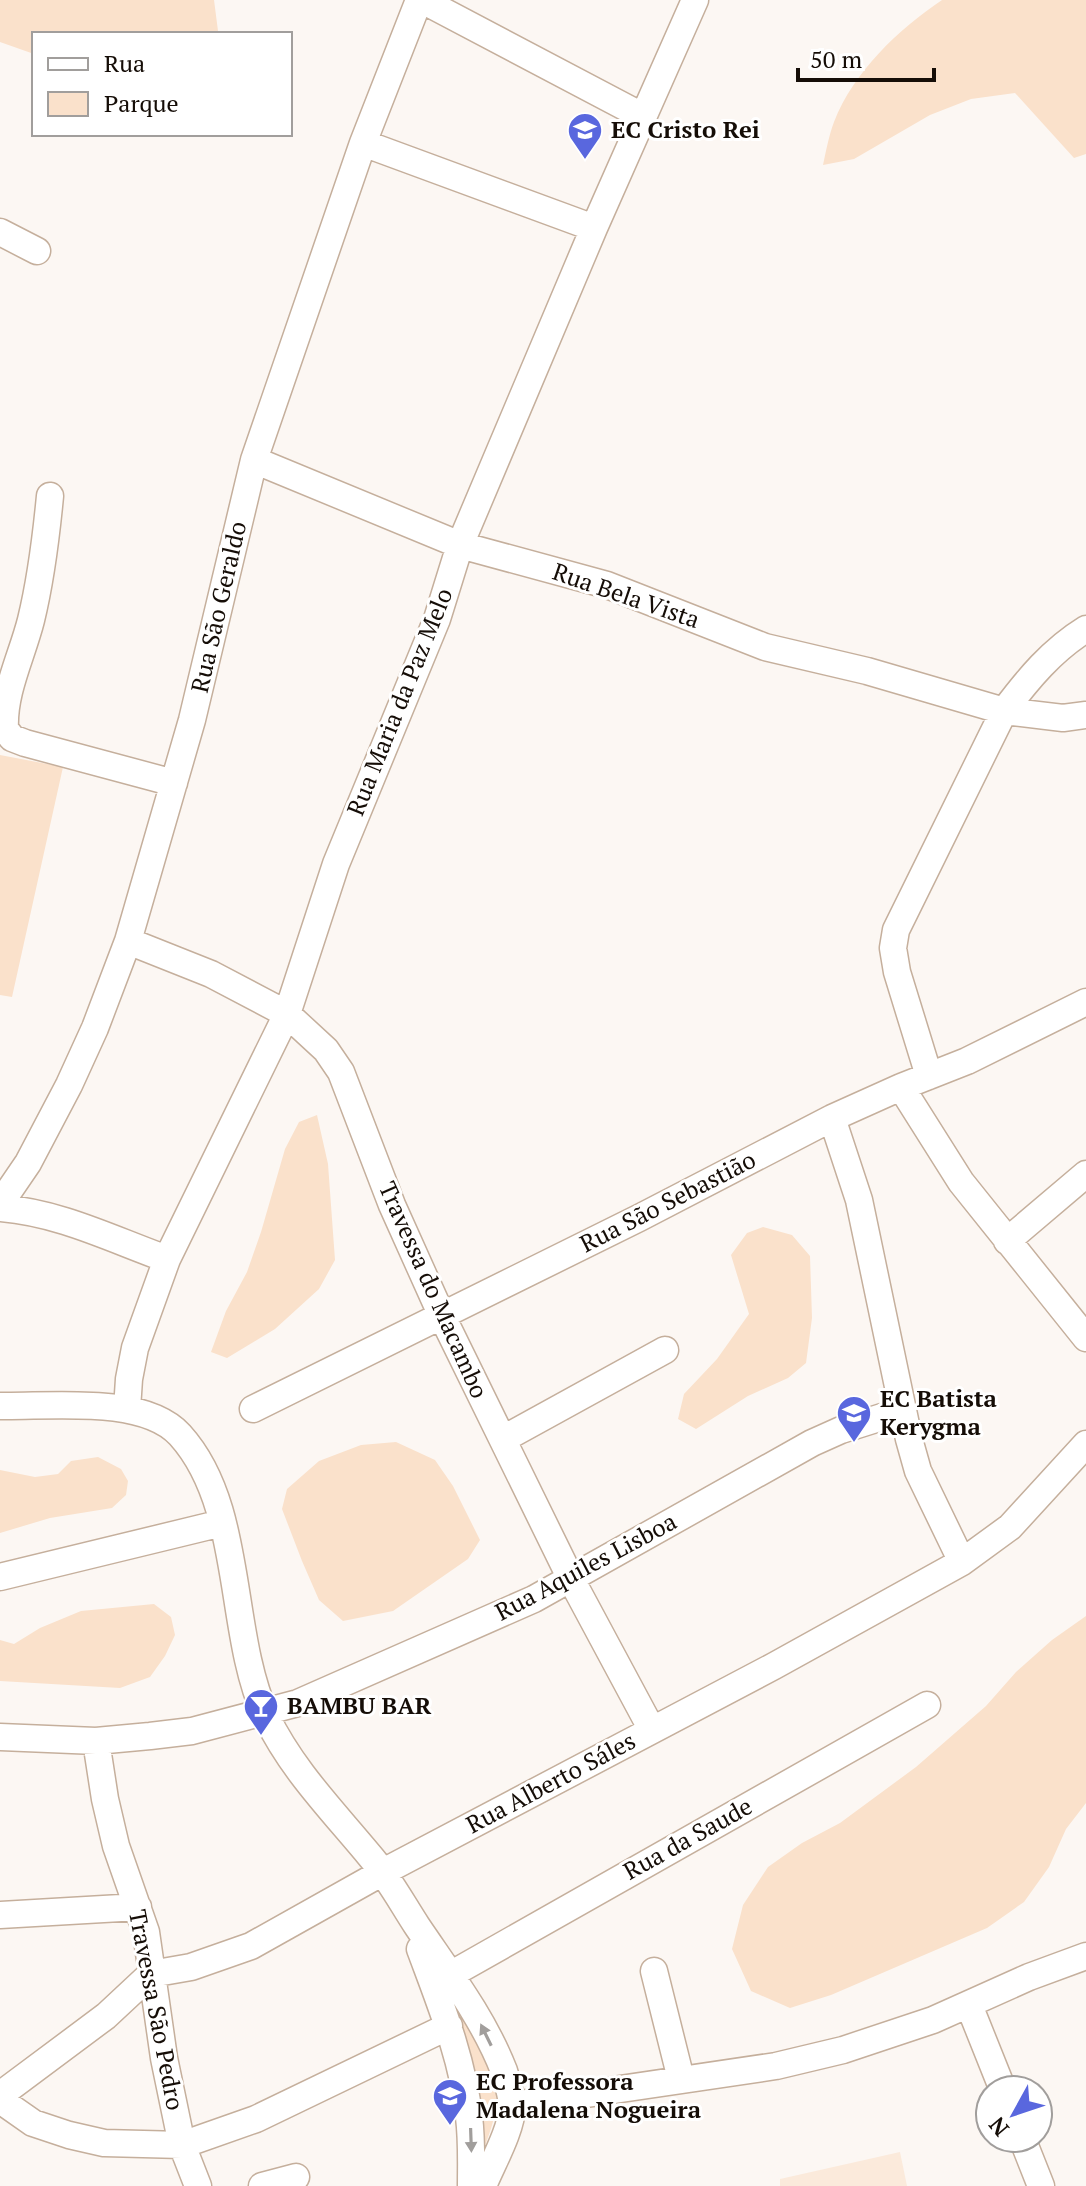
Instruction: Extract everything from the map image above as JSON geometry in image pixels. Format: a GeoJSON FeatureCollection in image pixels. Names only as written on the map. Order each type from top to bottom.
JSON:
{"type":"FeatureCollection","features":[{"type":"Feature","properties":{"kind":"street"},"geometry":{"type":"LineString","coordinates":[[420,0],[644,117]]}},
{"type":"Feature","properties":{"kind":"street","name":"Rua São Geraldo"},"geometry":{"type":"LineString","coordinates":[[0,1206],[28,1163],[69,1085],[95,1028],[128,941],[192,720],[254,460],[363,143],[420,0]]}},
{"type":"Feature","properties":{"kind":"street","name":"Rua Maria da Paz Melo"},"geometry":{"type":"LineString","coordinates":[[127,1409],[135,1348],[167,1259],[287,1014],[336,864],[437,619],[460,545],[594,228],[695,0]]}},
{"type":"Feature","properties":{"kind":"street"},"geometry":{"type":"LineString","coordinates":[[363,143],[594,228]]}},
{"type":"Feature","properties":{"kind":"street"},"geometry":{"type":"LineString","coordinates":[[0,232],[37,251]]}},
{"type":"Feature","properties":{"kind":"street","name":"Rua Bela Vista"},"geometry":{"type":"LineString","coordinates":[[254,460],[460,545],[607,585],[765,647],[867,671],[1004,711],[1063,718],[1086,715]]}},
{"type":"Feature","properties":{"kind":"street"},"geometry":{"type":"LineString","coordinates":[[50,496],[43,568],[31,622],[9,664],[5,729],[12,738],[174,783]]}},
{"type":"Feature","properties":{"kind":"street"},"geometry":{"type":"LineString","coordinates":[[929,1076],[897,972],[893,948],[896,930],[1004,711],[1055,652],[1086,629]]}},
{"type":"Feature","properties":{"kind":"street","name":"Travessa do Macambo"},"geometry":{"type":"LineString","coordinates":[[128,941],[211,974],[287,1014],[326,1050],[341,1072],[392,1205],[441,1314],[571,1579],[652,1730]]}},
{"type":"Feature","properties":{"kind":"street","name":"Rua São Sebastião"},"geometry":{"type":"LineString","coordinates":[[253,1409],[639,1218],[832,1118],[967,1061],[1086,1002]]}},
{"type":"Feature","properties":{"kind":"street"},"geometry":{"type":"LineString","coordinates":[[901,1087],[961,1182],[1086,1338]]}},
{"type":"Feature","properties":{"kind":"street"},"geometry":{"type":"LineString","coordinates":[[832,1118],[859,1200],[901,1411],[918,1471],[962,1562]]}},
{"type":"Feature","properties":{"kind":"street"},"geometry":{"type":"LineString","coordinates":[[1007,1241],[1086,1174]]}},
{"type":"Feature","properties":{"kind":"street"},"geometry":{"type":"LineString","coordinates":[[0,1206],[66,1219],[167,1259]]}},
{"type":"Feature","properties":{"kind":"street"},"geometry":{"type":"LineString","coordinates":[[503,1439],[665,1350]]}},
{"type":"Feature","properties":{"kind":"street"},"geometry":{"type":"LineString","coordinates":[[0,1406],[127,1409],[149,1415],[166,1423],[180,1435],[203,1470],[218,1504],[248,1657],[265,1713],[299,1772],[383,1872],[478,2020],[504,2071],[512,2105],[510,2120],[483,2186]]}},
{"type":"Feature","properties":{"kind":"street","name":"Rua Aquiles Lisboa"},"geometry":{"type":"LineString","coordinates":[[0,1737],[96,1741],[192,1731],[298,1703],[534,1599],[812,1443],[841,1430],[901,1411]]}},
{"type":"Feature","properties":{"kind":"street","name":"Rua Alberto Sáles"},"geometry":{"type":"LineString","coordinates":[[151,1974],[191,1967],[251,1946],[962,1562],[1010,1527],[1086,1444]]}},
{"type":"Feature","properties":{"kind":"street"},"geometry":{"type":"LineString","coordinates":[[0,1577],[222,1523]]}},
{"type":"Feature","properties":{"kind":"street","name":"Rua da Saude"},"geometry":{"type":"LineString","coordinates":[[450,1975],[927,1705]]}},
{"type":"Feature","properties":{"kind":"street","name":"Travessa São Pedro"},"geometry":{"type":"LineString","coordinates":[[96,1741],[116,1846],[146,1932],[182,2145],[198,2186]]}},
{"type":"Feature","properties":{"kind":"street"},"geometry":{"type":"LineString","coordinates":[[403,1905],[449,2026],[469,2115],[471,2186]]}},
{"type":"Feature","properties":{"kind":"street"},"geometry":{"type":"LineString","coordinates":[[0,1915],[138,1907]]}},
{"type":"Feature","properties":{"kind":"street"},"geometry":{"type":"LineString","coordinates":[[512,2105],[776,2066],[843,2050],[933,2020],[1029,1977],[1086,1956]]}},
{"type":"Feature","properties":{"kind":"street"},"geometry":{"type":"LineString","coordinates":[[654,1971],[681,2079]]}},
{"type":"Feature","properties":{"kind":"street"},"geometry":{"type":"LineString","coordinates":[[151,1974],[106,2016],[0,2097],[33,2123],[69,2135],[104,2143],[182,2145],[256,2119],[449,2026]]}},
{"type":"Feature","properties":{"kind":"street"},"geometry":{"type":"LineString","coordinates":[[969,2005],[997,2074]]}},
{"type":"Feature","properties":{"kind":"street"},"geometry":{"type":"LineString","coordinates":[[1028,2154],[1041,2186]]}},
{"type":"Feature","properties":{"kind":"street"},"geometry":{"type":"LineString","coordinates":[[262,2186],[296,2177]]}},
{"type":"Feature","properties":{"kind":"shaded area"},"geometry":{"type":"Polygon","coordinates":[[[900,2152],[907,2186],[780,2186],[780,2179],[900,2152]]]}},
{"type":"Feature","properties":{"kind":"green space"},"geometry":{"type":"Polygon","coordinates":[[[0,0],[214,0],[219,32],[32,32],[32,53],[0,42],[0,0]]]}},
{"type":"Feature","properties":{"kind":"green space"},"geometry":{"type":"Polygon","coordinates":[[[942,0],[1086,0],[1086,154],[1074,158],[1015,93],[971,99],[930,115],[854,159],[823,165],[834,122],[865,69],[894,38],[942,0]]]}},
{"type":"Feature","properties":{"kind":"green space"},"geometry":{"type":"Polygon","coordinates":[[[0,755],[63,767],[12,997],[0,995],[0,755]]]}},
{"type":"Feature","properties":{"kind":"green space"},"geometry":{"type":"Polygon","coordinates":[[[317,1115],[328,1164],[335,1260],[319,1289],[275,1329],[227,1358],[211,1352],[226,1311],[247,1272],[285,1149],[299,1122],[317,1115]]]}},
{"type":"Feature","properties":{"kind":"green space"},"geometry":{"type":"Polygon","coordinates":[[[763,1227],[792,1235],[810,1256],[812,1318],[806,1363],[788,1378],[748,1396],[696,1429],[678,1419],[684,1394],[717,1359],[749,1314],[731,1255],[747,1233],[763,1227]]]}},
{"type":"Feature","properties":{"kind":"green space"},"geometry":{"type":"Polygon","coordinates":[[[396,1442],[435,1460],[453,1486],[480,1540],[468,1559],[393,1611],[343,1621],[319,1600],[302,1561],[282,1509],[287,1489],[319,1461],[361,1445],[396,1442]]]}},
{"type":"Feature","properties":{"kind":"green space"},"geometry":{"type":"Polygon","coordinates":[[[98,1457],[121,1469],[128,1481],[126,1495],[112,1508],[50,1518],[0,1533],[0,1470],[35,1477],[58,1474],[71,1461],[98,1457]]]}},
{"type":"Feature","properties":{"kind":"green space"},"geometry":{"type":"Polygon","coordinates":[[[154,1604],[171,1617],[175,1635],[150,1677],[120,1688],[0,1681],[0,1640],[14,1644],[40,1628],[81,1611],[154,1604]]]}},
{"type":"Feature","properties":{"kind":"green space"},"geometry":{"type":"Polygon","coordinates":[[[1086,1616],[1086,1803],[1066,1829],[1049,1867],[1024,1902],[987,1928],[831,1995],[790,2008],[751,1991],[732,1949],[743,1905],[768,1867],[802,1843],[840,1823],[916,1767],[986,1706],[1016,1672],[1052,1640],[1086,1616]]]}},
{"type":"Feature","properties":{"kind":"green space"},"geometry":{"type":"Polygon","coordinates":[[[450,1990],[480,2039],[495,2078],[494,2119],[485,2146],[450,1990]]]}},
{"type":"Feature","properties":{"kind":"place","name":"EC Cristo Rei"},"geometry":{"type":"Point","coordinates":[585,161]}},
{"type":"Feature","properties":{"kind":"place","name":"EC Batista Kerygma"},"geometry":{"type":"Point","coordinates":[854,1444]}},
{"type":"Feature","properties":{"kind":"place","name":"BAMBU BAR"},"geometry":{"type":"Point","coordinates":[261,1737]}},
{"type":"Feature","properties":{"kind":"place","name":"EC Professora Madalena Nogueira"},"geometry":{"type":"Point","coordinates":[450,2127]}}]}
